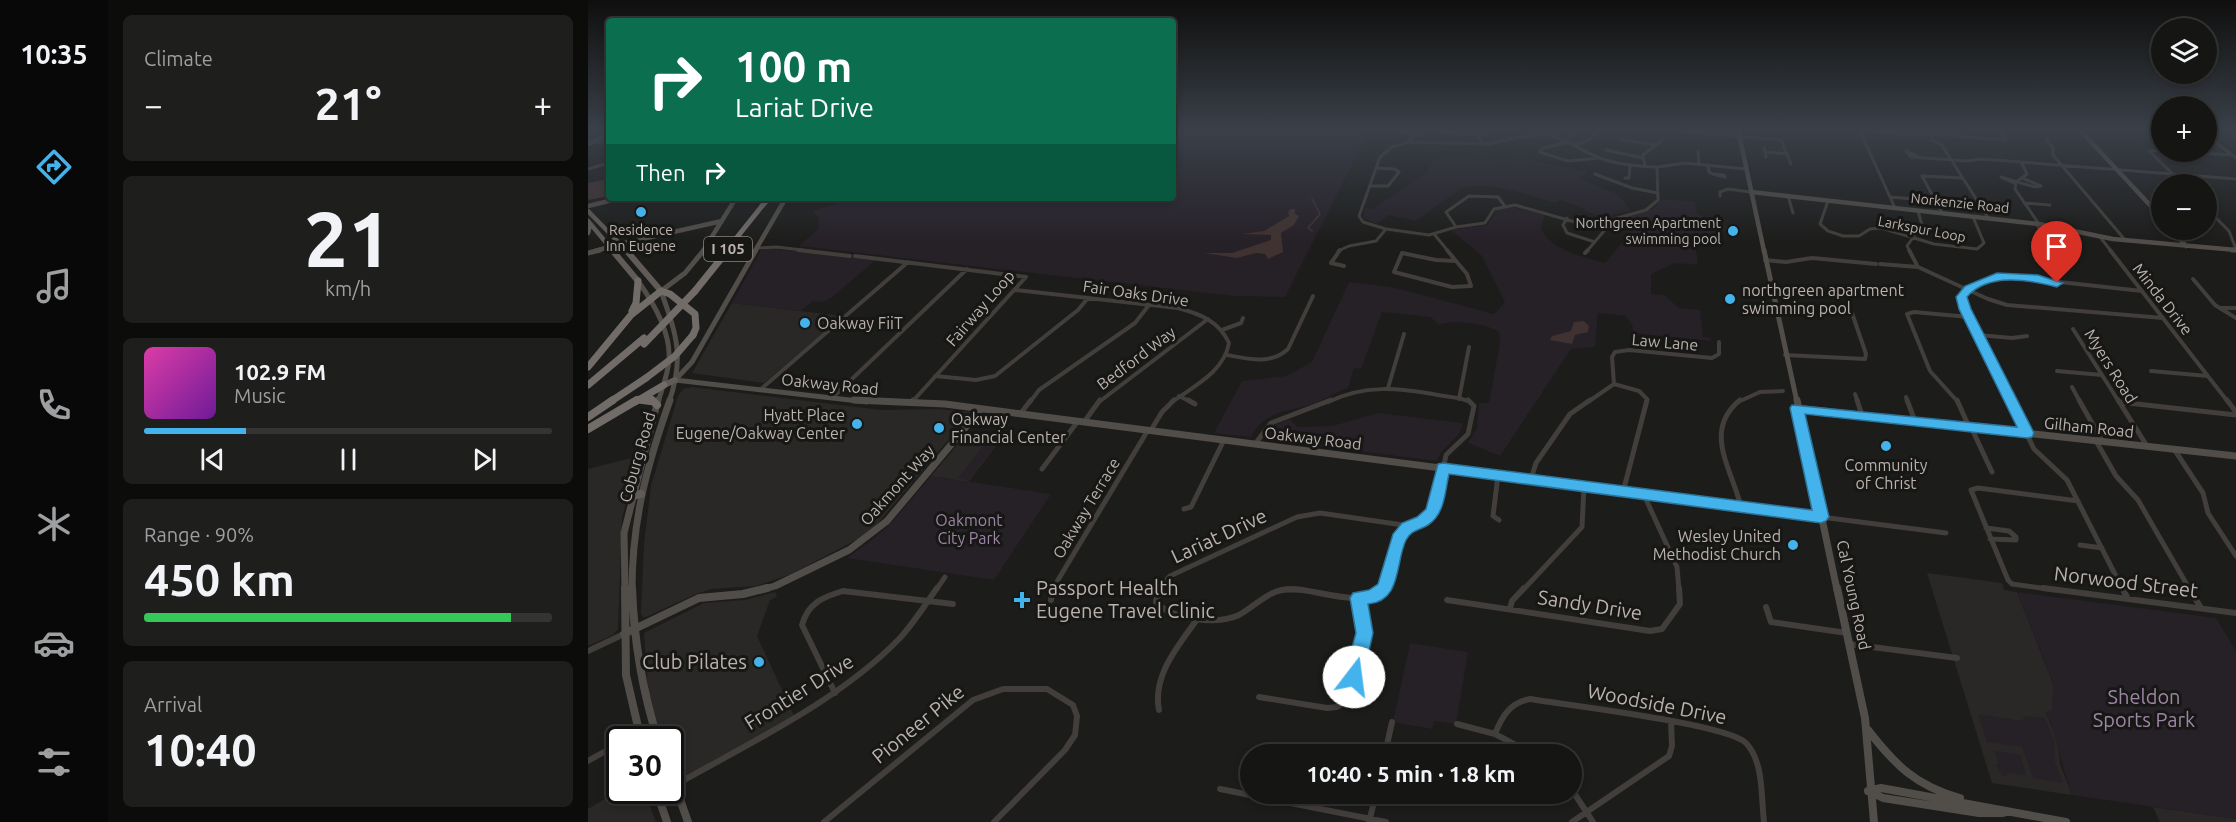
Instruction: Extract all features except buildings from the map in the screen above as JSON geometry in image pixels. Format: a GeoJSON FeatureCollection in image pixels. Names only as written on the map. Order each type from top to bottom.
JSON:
{"type":"FeatureCollection","features":[{"type":"Feature","properties":{"kind":"highway","name":"I 105"},"geometry":{"type":"LineString","coordinates":[[588,391],[644,341],[693,290],[762,201]]}},
{"type":"Feature","properties":{"kind":"highway","name":"I 105"},"geometry":{"type":"LineString","coordinates":[[759,206],[765,201]]}},
{"type":"Feature","properties":{"kind":"highway"},"geometry":{"type":"LineString","coordinates":[[633,311],[638,281]]}},
{"type":"Feature","properties":{"kind":"highway"},"geometry":{"type":"LineString","coordinates":[[588,367],[633,311],[661,291],[670,294],[695,314],[696,327],[693,335],[675,356],[588,417]]}},
{"type":"Feature","properties":{"kind":"highway","name":"I 105"},"geometry":{"type":"LineString","coordinates":[[588,385],[644,341]]}},
{"type":"Feature","properties":{"kind":"highway"},"geometry":{"type":"LineString","coordinates":[[588,429],[664,385]]}},
{"type":"Feature","properties":{"kind":"highway"},"geometry":{"type":"LineString","coordinates":[[635,402],[649,399],[657,405]]}},
{"type":"Feature","properties":{"kind":"main road","name":"Cal Young Road"},"geometry":{"type":"LineString","coordinates":[[1746,169],[1866,727],[1868,791],[1874,822]]}},
{"type":"Feature","properties":{"kind":"main road"},"geometry":{"type":"LineString","coordinates":[[2116,169],[2151,206]]}},
{"type":"Feature","properties":{"kind":"main road","name":"Norkenzie Road"},"geometry":{"type":"LineString","coordinates":[[1751,192],[2038,224],[2126,241],[2236,250]]}},
{"type":"Feature","properties":{"kind":"main road"},"geometry":{"type":"LineString","coordinates":[[588,208],[609,201]]}},
{"type":"Feature","properties":{"kind":"main road"},"geometry":{"type":"LineString","coordinates":[[661,291],[686,273],[734,201]]}},
{"type":"Feature","properties":{"kind":"main road"},"geometry":{"type":"LineString","coordinates":[[664,385],[675,380],[692,362],[785,201]]}},
{"type":"Feature","properties":{"kind":"main road","name":"Coburg Road"},"geometry":{"type":"LineString","coordinates":[[588,208],[591,221],[609,247],[651,297],[667,346],[669,360],[624,533],[624,634],[628,692],[637,726]]}},
{"type":"Feature","properties":{"kind":"main road"},"geometry":{"type":"LineString","coordinates":[[679,230],[710,220],[729,209]]}},
{"type":"Feature","properties":{"kind":"main road"},"geometry":{"type":"LineString","coordinates":[[588,233],[591,221]]}},
{"type":"Feature","properties":{"kind":"main road","name":"Coburg Road"},"geometry":{"type":"LineString","coordinates":[[591,221],[618,242],[661,291],[679,350],[675,380],[640,494],[634,530],[634,629],[639,677],[653,725]]}},
{"type":"Feature","properties":{"kind":"main road"},"geometry":{"type":"LineString","coordinates":[[627,251],[632,245],[660,235],[722,221]]}},
{"type":"Feature","properties":{"kind":"main road"},"geometry":{"type":"LineString","coordinates":[[588,253],[618,242],[660,235]]}},
{"type":"Feature","properties":{"kind":"main road"},"geometry":{"type":"LineString","coordinates":[[2181,240],[2186,246]]}},
{"type":"Feature","properties":{"kind":"main road","name":"Oakway Road"},"geometry":{"type":"LineString","coordinates":[[675,380],[876,403],[912,403],[981,409],[1821,517]]}},
{"type":"Feature","properties":{"kind":"main road","name":"Gilham Road"},"geometry":{"type":"LineString","coordinates":[[1797,408],[2236,456]]}},
{"type":"Feature","properties":{"kind":"main road","name":"Oakmont Way"},"geometry":{"type":"LineString","coordinates":[[624,634],[699,598],[743,594],[775,586],[849,550],[876,532],[981,409]]}},
{"type":"Feature","properties":{"kind":"main road"},"geometry":{"type":"LineString","coordinates":[[632,496],[640,494]]}},
{"type":"Feature","properties":{"kind":"main road"},"geometry":{"type":"LineString","coordinates":[[1866,727],[1893,763],[1918,783],[1944,795],[2011,813],[2064,822]]}},
{"type":"Feature","properties":{"kind":"main road"},"geometry":{"type":"LineString","coordinates":[[1868,791],[1881,788],[1989,807]]}},
{"type":"Feature","properties":{"kind":"main road"},"geometry":{"type":"LineString","coordinates":[[1868,791],[1883,798],[1979,813],[2011,813]]}},
{"type":"Feature","properties":{"kind":"main road"},"geometry":{"type":"LineString","coordinates":[[663,804],[667,822]]}},
{"type":"Feature","properties":{"kind":"main road"},"geometry":{"type":"LineString","coordinates":[[680,804],[688,822]]}},
{"type":"Feature","properties":{"kind":"street"},"geometry":{"type":"LineString","coordinates":[[1625,178],[1629,178],[1630,167]]}},
{"type":"Feature","properties":{"kind":"street"},"geometry":{"type":"LineString","coordinates":[[1370,186],[1388,186],[1399,172],[1394,169],[1376,168],[1359,218],[1366,223],[1386,229],[1434,234],[1456,227],[1485,224],[1494,209],[1504,205],[1585,224],[1600,224],[1612,217],[1652,207],[1658,201],[1657,167]]}},
{"type":"Feature","properties":{"kind":"street"},"geometry":{"type":"LineString","coordinates":[[1709,167],[1712,174]]}},
{"type":"Feature","properties":{"kind":"street"},"geometry":{"type":"LineString","coordinates":[[1730,167],[1746,169]]}},
{"type":"Feature","properties":{"kind":"street"},"geometry":{"type":"LineString","coordinates":[[1876,167],[1895,208]]}},
{"type":"Feature","properties":{"kind":"street"},"geometry":{"type":"LineString","coordinates":[[1956,167],[1989,219]]}},
{"type":"Feature","properties":{"kind":"street"},"geometry":{"type":"LineString","coordinates":[[2024,167],[2027,172],[2019,180],[2015,189],[2056,252]]}},
{"type":"Feature","properties":{"kind":"street"},"geometry":{"type":"LineString","coordinates":[[2063,167],[2126,241]]}},
{"type":"Feature","properties":{"kind":"street"},"geometry":{"type":"LineString","coordinates":[[2093,167],[2236,179]]}},
{"type":"Feature","properties":{"kind":"street"},"geometry":{"type":"LineString","coordinates":[[2165,167],[2171,173]]}},
{"type":"Feature","properties":{"kind":"street"},"geometry":{"type":"LineString","coordinates":[[1594,174],[1632,188],[1658,193]]}},
{"type":"Feature","properties":{"kind":"street"},"geometry":{"type":"LineString","coordinates":[[1942,213],[1922,176],[1963,178]]}},
{"type":"Feature","properties":{"kind":"street"},"geometry":{"type":"LineString","coordinates":[[2019,180],[2041,186],[2035,187],[2019,180]]}},
{"type":"Feature","properties":{"kind":"street"},"geometry":{"type":"LineString","coordinates":[[1720,196],[1720,192],[1725,189],[1751,192]]}},
{"type":"Feature","properties":{"kind":"street"},"geometry":{"type":"LineString","coordinates":[[1456,227],[1446,212],[1467,196],[1498,196],[1504,205]]}},
{"type":"Feature","properties":{"kind":"street"},"geometry":{"type":"LineString","coordinates":[[1788,196],[1793,213]]}},
{"type":"Feature","properties":{"kind":"street"},"geometry":{"type":"LineString","coordinates":[[1890,197],[1914,199]]}},
{"type":"Feature","properties":{"kind":"street","name":"Larkspur Loop"},"geometry":{"type":"LineString","coordinates":[[1828,201],[1820,222],[1828,231],[1853,236],[1862,235],[1870,229],[1881,228],[1939,245],[1979,248],[1984,243],[1973,217]]}},
{"type":"Feature","properties":{"kind":"street"},"geometry":{"type":"LineString","coordinates":[[2024,203],[2050,205]]}},
{"type":"Feature","properties":{"kind":"street"},"geometry":{"type":"LineString","coordinates":[[1918,211],[1922,225],[1907,246],[1918,267]]}},
{"type":"Feature","properties":{"kind":"street"},"geometry":{"type":"LineString","coordinates":[[1567,219],[1563,225],[1567,233],[1595,242]]}},
{"type":"Feature","properties":{"kind":"street"},"geometry":{"type":"LineString","coordinates":[[2217,219],[2229,231],[2236,250]]}},
{"type":"Feature","properties":{"kind":"street"},"geometry":{"type":"LineString","coordinates":[[1585,253],[1605,230],[1600,224]]}},
{"type":"Feature","properties":{"kind":"street"},"geometry":{"type":"LineString","coordinates":[[1344,266],[1331,263],[1337,251],[1346,246],[1374,242],[1381,238],[1386,229]]}},
{"type":"Feature","properties":{"kind":"street"},"geometry":{"type":"LineString","coordinates":[[1434,234],[1467,274],[1471,294]]}},
{"type":"Feature","properties":{"kind":"street","name":"Minda Drive"},"geometry":{"type":"LineString","coordinates":[[2100,237],[2236,413]]}},
{"type":"Feature","properties":{"kind":"street","name":"Fairway Loop"},"geometry":{"type":"LineString","coordinates":[[757,248],[766,246],[1026,276],[912,403]]}},
{"type":"Feature","properties":{"kind":"street"},"geometry":{"type":"LineString","coordinates":[[1456,261],[1438,261],[1423,255],[1402,253],[1393,272],[1452,287],[1471,286]]}},
{"type":"Feature","properties":{"kind":"street"},"geometry":{"type":"LineString","coordinates":[[1765,260],[1786,262],[1814,258],[1918,267],[1995,302],[2163,318]]}},
{"type":"Feature","properties":{"kind":"street"},"geometry":{"type":"LineString","coordinates":[[761,389],[908,262]]}},
{"type":"Feature","properties":{"kind":"street"},"geometry":{"type":"LineString","coordinates":[[832,398],[967,269]]}},
{"type":"Feature","properties":{"kind":"street"},"geometry":{"type":"LineString","coordinates":[[2128,599],[2066,479],[2037,453],[1962,299],[1967,290],[1995,277],[2005,276],[2142,291]]}},
{"type":"Feature","properties":{"kind":"street"},"geometry":{"type":"LineString","coordinates":[[2193,279],[2220,308],[2236,318]]}},
{"type":"Feature","properties":{"kind":"street","name":"Fair Oaks Drive"},"geometry":{"type":"LineString","coordinates":[[1015,290],[1183,309],[1208,319],[1222,330]]}},
{"type":"Feature","properties":{"kind":"street"},"geometry":{"type":"LineString","coordinates":[[1227,355],[1265,360],[1282,356],[1288,349],[1313,296]]}},
{"type":"Feature","properties":{"kind":"street"},"geometry":{"type":"LineString","coordinates":[[935,376],[976,380],[995,376],[1078,310],[1088,298]]}},
{"type":"Feature","properties":{"kind":"street"},"geometry":{"type":"LineString","coordinates":[[1020,414],[1039,390],[1135,322],[1149,305]]}},
{"type":"Feature","properties":{"kind":"street"},"geometry":{"type":"LineString","coordinates":[[2220,308],[2236,308]]}},
{"type":"Feature","properties":{"kind":"street"},"geometry":{"type":"LineString","coordinates":[[1969,317],[1914,312],[1907,314],[1928,367],[1959,404],[1992,472]]}},
{"type":"Feature","properties":{"kind":"street"},"geometry":{"type":"LineString","coordinates":[[1785,355],[1865,359],[1866,354],[1852,313]]}},
{"type":"Feature","properties":{"kind":"street"},"geometry":{"type":"LineString","coordinates":[[1150,430],[1164,409],[1215,369],[1227,355],[1228,343],[1222,330],[1240,323],[1243,318]]}},
{"type":"Feature","properties":{"kind":"street","name":"Bedford Way"},"geometry":{"type":"LineString","coordinates":[[1042,469],[1100,400],[1208,319]]}},
{"type":"Feature","properties":{"kind":"street","name":"Myers Road"},"geometry":{"type":"LineString","coordinates":[[2073,329],[2147,446]]}},
{"type":"Feature","properties":{"kind":"street"},"geometry":{"type":"LineString","coordinates":[[1388,388],[1404,334]]}},
{"type":"Feature","properties":{"kind":"street"},"geometry":{"type":"LineString","coordinates":[[1978,335],[2012,338],[2027,336]]}},
{"type":"Feature","properties":{"kind":"street","name":"Law Lane"},"geometry":{"type":"LineString","coordinates":[[1614,384],[1612,357],[1620,350],[1712,358],[1719,354],[1719,342]]}},
{"type":"Feature","properties":{"kind":"street"},"geometry":{"type":"LineString","coordinates":[[1459,399],[1469,347]]}},
{"type":"Feature","properties":{"kind":"street"},"geometry":{"type":"LineString","coordinates":[[2057,371],[2102,375]]}},
{"type":"Feature","properties":{"kind":"street"},"geometry":{"type":"LineString","coordinates":[[2151,371],[2208,376]]}},
{"type":"Feature","properties":{"kind":"street"},"geometry":{"type":"LineString","coordinates":[[1532,480],[1536,463],[1570,414],[1614,384],[1639,391],[1647,399],[1623,492]]}},
{"type":"Feature","properties":{"kind":"street"},"geometry":{"type":"LineString","coordinates":[[2072,387],[2118,478],[2138,500],[2201,609]]}},
{"type":"Feature","properties":{"kind":"street"},"geometry":{"type":"LineString","coordinates":[[1255,444],[1262,429],[1278,418],[1315,408],[1354,390],[1388,388],[1471,402],[1474,406],[1470,430],[1466,437],[1449,451],[1433,512],[1423,521],[1410,526],[1398,538]]}},
{"type":"Feature","properties":{"kind":"street"},"geometry":{"type":"LineString","coordinates":[[1741,507],[1737,487],[1720,446],[1719,433],[1722,420],[1730,409],[1746,398],[1766,391],[1783,391]]}},
{"type":"Feature","properties":{"kind":"street"},"geometry":{"type":"LineString","coordinates":[[1856,394],[1862,416]]}},
{"type":"Feature","properties":{"kind":"street"},"geometry":{"type":"LineString","coordinates":[[1179,396],[1195,404]]}},
{"type":"Feature","properties":{"kind":"street"},"geometry":{"type":"LineString","coordinates":[[1906,397],[1915,421]]}},
{"type":"Feature","properties":{"kind":"street"},"geometry":{"type":"LineString","coordinates":[[2119,402],[2236,413]]}},
{"type":"Feature","properties":{"kind":"street","name":"Oakway Terrace"},"geometry":{"type":"LineString","coordinates":[[1051,600],[1053,588],[1150,430]]}},
{"type":"Feature","properties":{"kind":"street"},"geometry":{"type":"LineString","coordinates":[[1184,509],[1191,507],[1224,440]]}},
{"type":"Feature","properties":{"kind":"street"},"geometry":{"type":"LineString","coordinates":[[2174,449],[2204,495],[2208,513],[2236,556]]}},
{"type":"Feature","properties":{"kind":"street"},"geometry":{"type":"LineString","coordinates":[[1498,475],[1493,516],[1499,520]]}},
{"type":"Feature","properties":{"kind":"street","name":"Sandy Drive"},"geometry":{"type":"LineString","coordinates":[[1510,609],[1512,601],[1582,527],[1584,487]]}},
{"type":"Feature","properties":{"kind":"street"},"geometry":{"type":"LineString","coordinates":[[1986,528],[2009,531],[2016,537],[2012,542],[1990,539],[1971,492],[1972,489],[2078,501]]}},
{"type":"Feature","properties":{"kind":"street","name":"Sandy Drive"},"geometry":{"type":"LineString","coordinates":[[1447,600],[1650,631],[1662,629],[1680,604],[1678,571],[1644,495]]}},
{"type":"Feature","properties":{"kind":"street","name":"Lariat Drive"},"geometry":{"type":"LineString","coordinates":[[1398,538],[1385,588],[1372,597],[1359,598],[1286,589],[1262,597],[1231,618],[1221,620],[1167,612],[1158,607],[1156,592],[1170,576],[1290,519],[1320,513],[1410,526]]}},
{"type":"Feature","properties":{"kind":"street","name":"Oakway Road"},"geometry":{"type":"LineString","coordinates":[[1821,517],[1946,533]]}},
{"type":"Feature","properties":{"kind":"street"},"geometry":{"type":"LineString","coordinates":[[1395,524],[1400,530],[1398,538]]}},
{"type":"Feature","properties":{"kind":"street","name":"Norwood Street"},"geometry":{"type":"LineString","coordinates":[[1990,539],[2008,580],[2012,584],[2236,613]]}},
{"type":"Feature","properties":{"kind":"street"},"geometry":{"type":"LineString","coordinates":[[2080,545],[2102,548]]}},
{"type":"Feature","properties":{"kind":"street","name":"Frontier Drive"},"geometry":{"type":"LineString","coordinates":[[684,780],[835,693],[861,674],[888,650],[945,577]]}},
{"type":"Feature","properties":{"kind":"street"},"geometry":{"type":"LineString","coordinates":[[835,693],[803,630],[803,618],[810,607],[826,596],[848,591],[953,604]]}},
{"type":"Feature","properties":{"kind":"street"},"geometry":{"type":"LineString","coordinates":[[1259,697],[1327,708],[1337,707],[1345,702],[1364,638],[1359,598]]}},
{"type":"Feature","properties":{"kind":"street"},"geometry":{"type":"LineString","coordinates":[[1767,607],[1771,621],[1847,633]]}},
{"type":"Feature","properties":{"kind":"street"},"geometry":{"type":"LineString","coordinates":[[1159,710],[1158,695],[1168,661],[1198,618]]}},
{"type":"Feature","properties":{"kind":"street","name":"Oakmont Way"},"geometry":{"type":"LineString","coordinates":[[588,651],[624,634]]}},
{"type":"Feature","properties":{"kind":"street"},"geometry":{"type":"LineString","coordinates":[[1849,644],[1957,658]]}},
{"type":"Feature","properties":{"kind":"street","name":"Pioneer Pike"},"geometry":{"type":"LineString","coordinates":[[824,822],[973,700],[1004,689],[1040,688],[1053,691],[1069,701],[1076,710],[1075,735],[1065,750],[994,822]]}},
{"type":"Feature","properties":{"kind":"street","name":"Woodside Drive"},"geometry":{"type":"LineString","coordinates":[[1495,734],[1507,710],[1516,703],[1530,699],[1671,721],[1728,733],[1750,742],[1758,763],[1764,822]]}},
{"type":"Feature","properties":{"kind":"street"},"geometry":{"type":"LineString","coordinates":[[1572,822],[1669,756],[1672,746],[1671,721]]}},
{"type":"Feature","properties":{"kind":"street"},"geometry":{"type":"LineString","coordinates":[[1386,744],[1392,722]]}},
{"type":"Feature","properties":{"kind":"street"},"geometry":{"type":"LineString","coordinates":[[1458,724],[1495,734],[1514,744]]}},
{"type":"Feature","properties":{"kind":"street"},"geometry":{"type":"LineString","coordinates":[[588,761],[606,751]]}},
{"type":"Feature","properties":{"kind":"street"},"geometry":{"type":"LineString","coordinates":[[1220,789],[1238,795],[1386,822]]}},
{"type":"Feature","properties":{"kind":"street"},"geometry":{"type":"LineString","coordinates":[[1370,820],[1374,804]]}},
{"type":"Feature","properties":{"kind":"street"},"geometry":{"type":"LineString","coordinates":[[1582,804],[1593,822]]}},
{"type":"Feature","properties":{"kind":"shaded area"},"geometry":{"type":"Polygon","coordinates":[[[606,180],[606,197],[588,200],[588,183],[606,180]]]}},
{"type":"Feature","properties":{"kind":"shaded area"},"geometry":{"type":"Polygon","coordinates":[[[1295,209],[1295,214],[1299,216],[1294,225],[1281,233],[1283,252],[1268,259],[1265,254],[1256,253],[1237,258],[1204,253],[1232,253],[1271,240],[1271,235],[1242,234],[1264,231],[1289,216],[1288,212],[1295,209]]]}},
{"type":"Feature","properties":{"kind":"shaded area"},"geometry":{"type":"Polygon","coordinates":[[[732,303],[843,316],[764,383],[692,373],[732,303]]]}},
{"type":"Feature","properties":{"kind":"shaded area"},"geometry":{"type":"Polygon","coordinates":[[[1584,321],[1589,326],[1588,332],[1575,335],[1572,344],[1550,340],[1552,336],[1571,331],[1574,322],[1584,321]]]}},
{"type":"Feature","properties":{"kind":"shaded area"},"geometry":{"type":"Polygon","coordinates":[[[692,387],[881,410],[938,409],[972,412],[878,523],[860,538],[791,574],[756,586],[711,589],[644,618],[641,614],[644,544],[651,486],[678,396],[683,389],[692,387]]]}},
{"type":"Feature","properties":{"kind":"shaded area"},"geometry":{"type":"Polygon","coordinates":[[[964,437],[999,442],[968,482],[931,476],[964,437]]]}},
{"type":"Feature","properties":{"kind":"shaded area"},"geometry":{"type":"Polygon","coordinates":[[[639,456],[622,518],[618,629],[613,635],[588,646],[588,469],[639,456]]]}},
{"type":"Feature","properties":{"kind":"shaded area"},"geometry":{"type":"Polygon","coordinates":[[[1927,573],[2002,583],[2004,590],[2017,592],[2054,686],[2052,712],[2046,712],[2058,744],[2060,764],[2072,795],[1992,783],[1927,573]]]}},
{"type":"Feature","properties":{"kind":"shaded area"},"geometry":{"type":"Polygon","coordinates":[[[775,592],[777,597],[770,600],[757,636],[794,716],[684,780],[684,726],[655,726],[649,708],[644,633],[704,603],[745,600],[775,592]]]}},
{"type":"Feature","properties":{"kind":"shaded area"},"geometry":{"type":"Polygon","coordinates":[[[606,798],[606,804],[649,804],[656,822],[588,822],[588,809],[606,798]]]}},
{"type":"Feature","properties":{"kind":"shaded area"},"geometry":{"type":"Polygon","coordinates":[[[2153,807],[2236,819],[2236,822],[2160,822],[2153,807]]]}},
{"type":"Feature","properties":{"kind":"green space"},"geometry":{"type":"Polygon","coordinates":[[[1176,167],[1351,167],[1285,297],[1234,296],[799,246],[818,229],[819,219],[813,211],[844,201],[1176,201],[1176,167]]]}},
{"type":"Feature","properties":{"kind":"green space"},"geometry":{"type":"Polygon","coordinates":[[[1430,167],[1566,167],[1585,171],[1587,173],[1578,178],[1617,194],[1631,210],[1605,217],[1583,211],[1585,209],[1560,200],[1556,203],[1496,187],[1472,186],[1462,188],[1415,221],[1389,215],[1377,224],[1363,218],[1365,208],[1373,209],[1427,172],[1430,167]]]}},
{"type":"Feature","properties":{"kind":"green space"},"geometry":{"type":"Polygon","coordinates":[[[1662,199],[1695,202],[1697,214],[1729,227],[1696,248],[1698,265],[1675,263],[1651,274],[1651,294],[1664,295],[1679,308],[1700,310],[1703,337],[1711,338],[1711,341],[1633,333],[1633,327],[1626,316],[1598,313],[1595,347],[1571,349],[1500,456],[1468,443],[1477,428],[1479,403],[1489,403],[1500,342],[1499,332],[1478,324],[1452,322],[1438,325],[1431,317],[1382,312],[1361,369],[1354,368],[1348,388],[1317,402],[1269,417],[1256,428],[1251,437],[1214,433],[1242,381],[1286,376],[1312,362],[1349,282],[1392,287],[1494,314],[1505,302],[1482,256],[1451,230],[1487,225],[1499,208],[1509,207],[1545,214],[1541,228],[1552,242],[1569,252],[1605,263],[1630,233],[1620,217],[1653,209],[1662,199]]]}},
{"type":"Feature","properties":{"kind":"green space"},"geometry":{"type":"Polygon","coordinates":[[[768,248],[876,260],[831,298],[823,302],[813,301],[800,311],[732,303],[761,250],[768,248]]]}},
{"type":"Feature","properties":{"kind":"green space"},"geometry":{"type":"Polygon","coordinates":[[[1378,413],[1463,423],[1462,429],[1439,455],[1437,461],[1264,439],[1272,426],[1290,419],[1297,427],[1332,426],[1378,413]]]}},
{"type":"Feature","properties":{"kind":"green space"},"geometry":{"type":"Polygon","coordinates":[[[987,441],[997,443],[968,480],[958,478],[987,441]]]}},
{"type":"Feature","properties":{"kind":"green space","name":"Oakmont City Park"},"geometry":{"type":"Polygon","coordinates":[[[931,476],[1051,494],[994,580],[847,558],[893,521],[931,476]]]}},
{"type":"Feature","properties":{"kind":"green space","name":"Sheldon Sports Park"},"geometry":{"type":"Polygon","coordinates":[[[2017,592],[2216,618],[2236,651],[2236,819],[2072,795],[2046,711],[2052,711],[2053,682],[2017,592]]]}},
{"type":"Feature","properties":{"kind":"green space"},"geometry":{"type":"Polygon","coordinates":[[[1410,643],[1468,652],[1456,724],[1434,721],[1432,729],[1393,722],[1410,643]]]}},
{"type":"Feature","properties":{"kind":"green space"},"geometry":{"type":"Polygon","coordinates":[[[1978,714],[2021,721],[2026,716],[2045,718],[2054,741],[2055,762],[2063,783],[2033,778],[2022,747],[1987,742],[1978,714]]]}},
{"type":"Feature","properties":{"kind":"green space"},"geometry":{"type":"Polygon","coordinates":[[[1995,751],[2021,755],[2026,775],[2007,773],[2007,776],[2003,776],[1996,765],[1999,764],[1995,751]]]}},
{"type":"Feature","properties":{"kind":"waterway"},"geometry":{"type":"LineString","coordinates":[[1312,199],[1320,214],[1308,228],[1312,231]]}},
{"type":"Feature","properties":{"kind":"place","name":"Residence Inn Eugene"},"geometry":{"type":"Point","coordinates":[641,212]}},
{"type":"Feature","properties":{"kind":"place","name":"Northgreen Apartment swimming pool"},"geometry":{"type":"Point","coordinates":[1733,231]}},
{"type":"Feature","properties":{"kind":"place","name":"northgreen apartment swimming pool"},"geometry":{"type":"Point","coordinates":[1730,299]}},
{"type":"Feature","properties":{"kind":"place","name":"Oakway FiiT"},"geometry":{"type":"Point","coordinates":[805,323]}},
{"type":"Feature","properties":{"kind":"place","name":"Hyatt Place Eugene/Oakway Center"},"geometry":{"type":"Point","coordinates":[857,424]}},
{"type":"Feature","properties":{"kind":"place","name":"Oakway Financial Center"},"geometry":{"type":"Point","coordinates":[939,428]}},
{"type":"Feature","properties":{"kind":"place","name":"Community of Christ"},"geometry":{"type":"Point","coordinates":[1886,446]}},
{"type":"Feature","properties":{"kind":"place","name":"Wesley United Methodist Church"},"geometry":{"type":"Point","coordinates":[1793,545]}},
{"type":"Feature","properties":{"kind":"place","name":"Passport Health Eugene Travel Clinic"},"geometry":{"type":"Point","coordinates":[1022,600]}},
{"type":"Feature","properties":{"kind":"place","name":"Club Pilates"},"geometry":{"type":"Point","coordinates":[759,662]}},
{"type":"Feature","properties":{"kind":"route"},"geometry":{"type":"LineString","coordinates":[[1354,677],[1364,640],[1359,598],[1372,597],[1383,591],[1387,585],[1398,538],[1407,527],[1423,521],[1433,512],[1443,468],[1821,517],[1797,408],[2027,433],[1965,309],[1962,295],[1969,288],[1997,276],[2057,283]]}}]}
